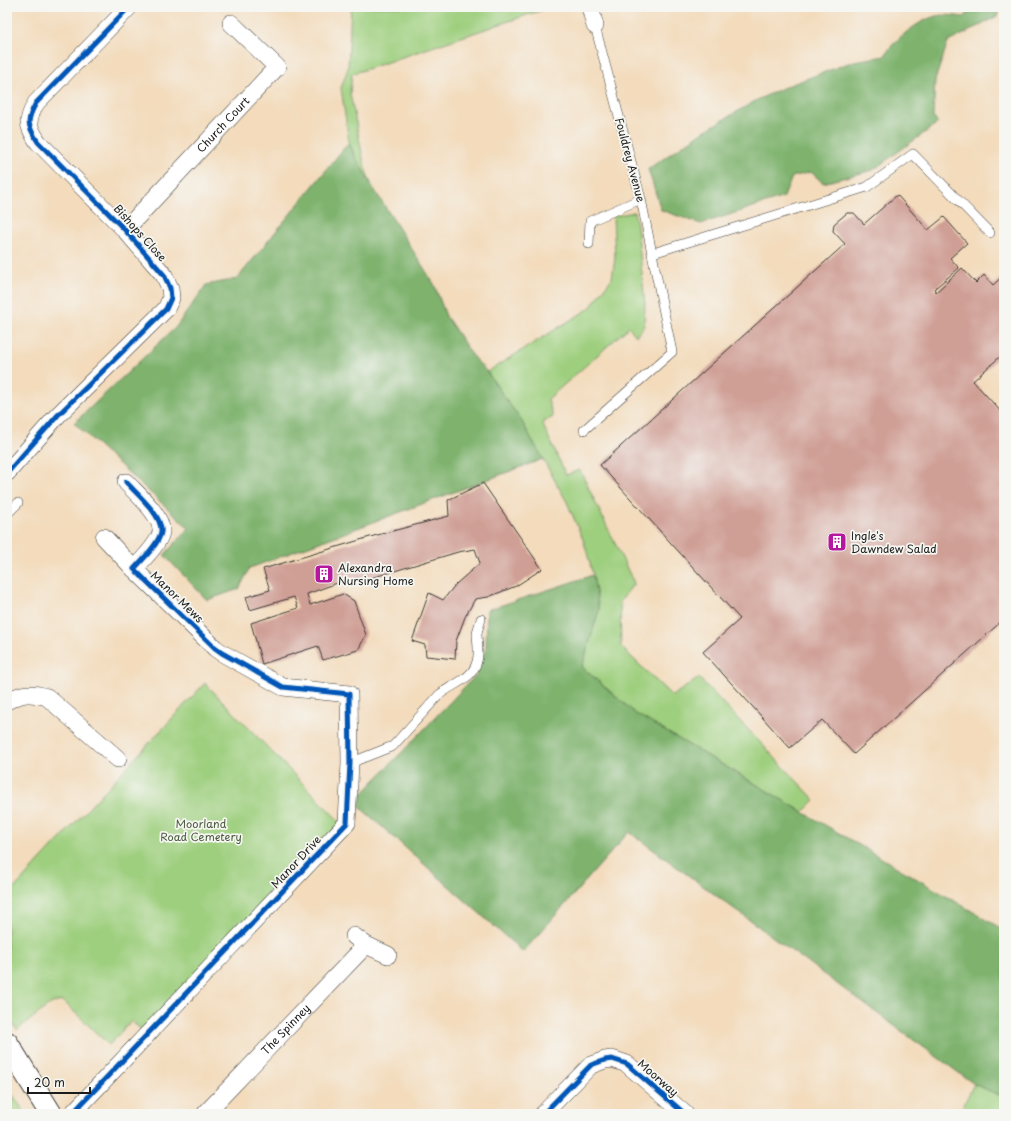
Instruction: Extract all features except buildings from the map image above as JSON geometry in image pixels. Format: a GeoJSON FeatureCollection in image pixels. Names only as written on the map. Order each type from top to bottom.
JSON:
{"type":"FeatureCollection","features":[{"type":"Feature","properties":{"kind":"street","name":"Bishops Close"},"geometry":{"type":"LineString","coordinates":[[7,473],[58,415],[166,309],[171,298],[170,288],[164,275],[125,230],[38,142],[30,131],[29,116],[36,104],[129,7]]}},
{"type":"Feature","properties":{"kind":"street","name":"Fouldrey Avenue"},"geometry":{"type":"LineString","coordinates":[[590,7],[595,26]]}},
{"type":"Feature","properties":{"kind":"street","name":"Church Court"},"geometry":{"type":"LineString","coordinates":[[125,230],[277,68],[231,23]]}},
{"type":"Feature","properties":{"kind":"street","name":"Manor Mews"},"geometry":{"type":"LineString","coordinates":[[126,482],[156,515],[160,522],[161,532],[155,545],[134,569]]}},
{"type":"Feature","properties":{"kind":"street","name":"Manor Mews"},"geometry":{"type":"LineString","coordinates":[[104,538],[215,648]]}},
{"type":"Feature","properties":{"kind":"street","name":"Manor Drive"},"geometry":{"type":"LineString","coordinates":[[72,1114],[347,823],[350,763],[349,694],[283,687],[215,648]]}},
{"type":"Feature","properties":{"kind":"street"},"geometry":{"type":"LineString","coordinates":[[7,701],[21,694],[34,693],[47,697],[118,759]]}},
{"type":"Feature","properties":{"kind":"street","name":"The Spinney"},"geometry":{"type":"LineString","coordinates":[[205,1114],[360,941],[388,955]]}},
{"type":"Feature","properties":{"kind":"street"},"geometry":{"type":"LineString","coordinates":[[7,1043],[51,1114]]}},
{"type":"Feature","properties":{"kind":"street","name":"Moorway"},"geometry":{"type":"LineString","coordinates":[[543,1114],[591,1065],[612,1059],[627,1064],[685,1114]]}},
{"type":"Feature","properties":{"kind":"lane","name":"Fouldrey Avenue"},"geometry":{"type":"LineString","coordinates":[[584,430],[672,352],[641,199],[595,26]]}},
{"type":"Feature","properties":{"kind":"lane"},"geometry":{"type":"LineString","coordinates":[[653,253],[867,186],[913,154],[990,233]]}},
{"type":"Feature","properties":{"kind":"lane"},"geometry":{"type":"LineString","coordinates":[[589,244],[590,221],[641,199]]}},
{"type":"Feature","properties":{"kind":"lane"},"geometry":{"type":"LineString","coordinates":[[7,514],[18,503]]}},
{"type":"Feature","properties":{"kind":"lane"},"geometry":{"type":"LineString","coordinates":[[350,763],[392,746],[439,695],[470,675],[476,665],[479,650],[477,633],[481,620]]}},
{"type":"Feature","properties":{"kind":"green space"},"geometry":{"type":"Polygon","coordinates":[[[351,7],[551,7],[352,74],[350,93],[365,168],[372,186],[356,161],[349,142],[341,88],[348,68],[351,7]]]}},
{"type":"Feature","properties":{"kind":"green space"},"geometry":{"type":"Polygon","coordinates":[[[974,7],[1000,7],[997,16],[948,42],[935,80],[933,117],[938,123],[873,170],[823,183],[811,172],[792,177],[784,197],[701,224],[661,210],[648,169],[704,131],[757,100],[787,86],[854,61],[885,56],[900,38],[914,26],[929,18],[943,15],[964,17],[974,7]]]}},
{"type":"Feature","properties":{"kind":"green space"},"geometry":{"type":"Polygon","coordinates":[[[349,142],[372,186],[434,284],[446,316],[474,358],[487,372],[522,422],[543,459],[250,568],[239,589],[207,600],[164,555],[189,528],[74,423],[176,327],[206,285],[237,279],[349,142]]]}},
{"type":"Feature","properties":{"kind":"green space"},"geometry":{"type":"Polygon","coordinates":[[[634,212],[637,224],[645,304],[644,326],[636,336],[629,327],[548,399],[553,417],[542,423],[566,475],[580,470],[634,583],[620,602],[621,647],[672,696],[699,678],[815,800],[803,812],[636,714],[582,667],[599,609],[593,575],[584,542],[567,502],[522,422],[487,372],[590,308],[612,278],[615,258],[613,216],[634,212]]]}},
{"type":"Feature","properties":{"kind":"green space"},"geometry":{"type":"Polygon","coordinates":[[[593,575],[599,610],[582,667],[636,714],[1004,930],[1004,1097],[974,1084],[629,832],[523,952],[354,802],[476,675],[486,648],[487,610],[593,575]]]}},
{"type":"Feature","properties":{"kind":"green space","name":"Moorland Road Cemetery"},"geometry":{"type":"Polygon","coordinates":[[[205,683],[342,824],[143,1031],[131,1021],[109,1045],[63,1001],[52,1003],[17,1030],[7,1014],[7,896],[205,683]]]}},
{"type":"Feature","properties":{"kind":"green space"},"geometry":{"type":"Polygon","coordinates":[[[974,1084],[1004,1097],[1004,1114],[959,1114],[974,1084]]]}},
{"type":"Feature","properties":{"kind":"green space"},"geometry":{"type":"Polygon","coordinates":[[[7,1087],[8,1088],[26,1114],[7,1114],[7,1087]]]}},
{"type":"Feature","properties":{"kind":"cycle path"},"geometry":{"type":"LineString","coordinates":[[7,473],[58,415],[166,309],[171,298],[170,288],[164,275],[125,230],[38,142],[29,123],[29,119],[36,103],[129,7]]}},
{"type":"Feature","properties":{"kind":"cycle path"},"geometry":{"type":"LineString","coordinates":[[72,1114],[347,823],[350,763],[349,694],[283,687],[215,648],[134,569],[157,542],[160,537],[161,526],[154,512],[126,482]]}},
{"type":"Feature","properties":{"kind":"cycle path"},"geometry":{"type":"LineString","coordinates":[[543,1114],[591,1065],[612,1059],[627,1064],[685,1114]]}},
{"type":"Feature","properties":{"kind":"place","name":"Ingle's Dawndew Salad"},"geometry":{"type":"Point","coordinates":[837,542]}},
{"type":"Feature","properties":{"kind":"place","name":"Alexandra Nursing Home"},"geometry":{"type":"Point","coordinates":[324,574]}}]}
